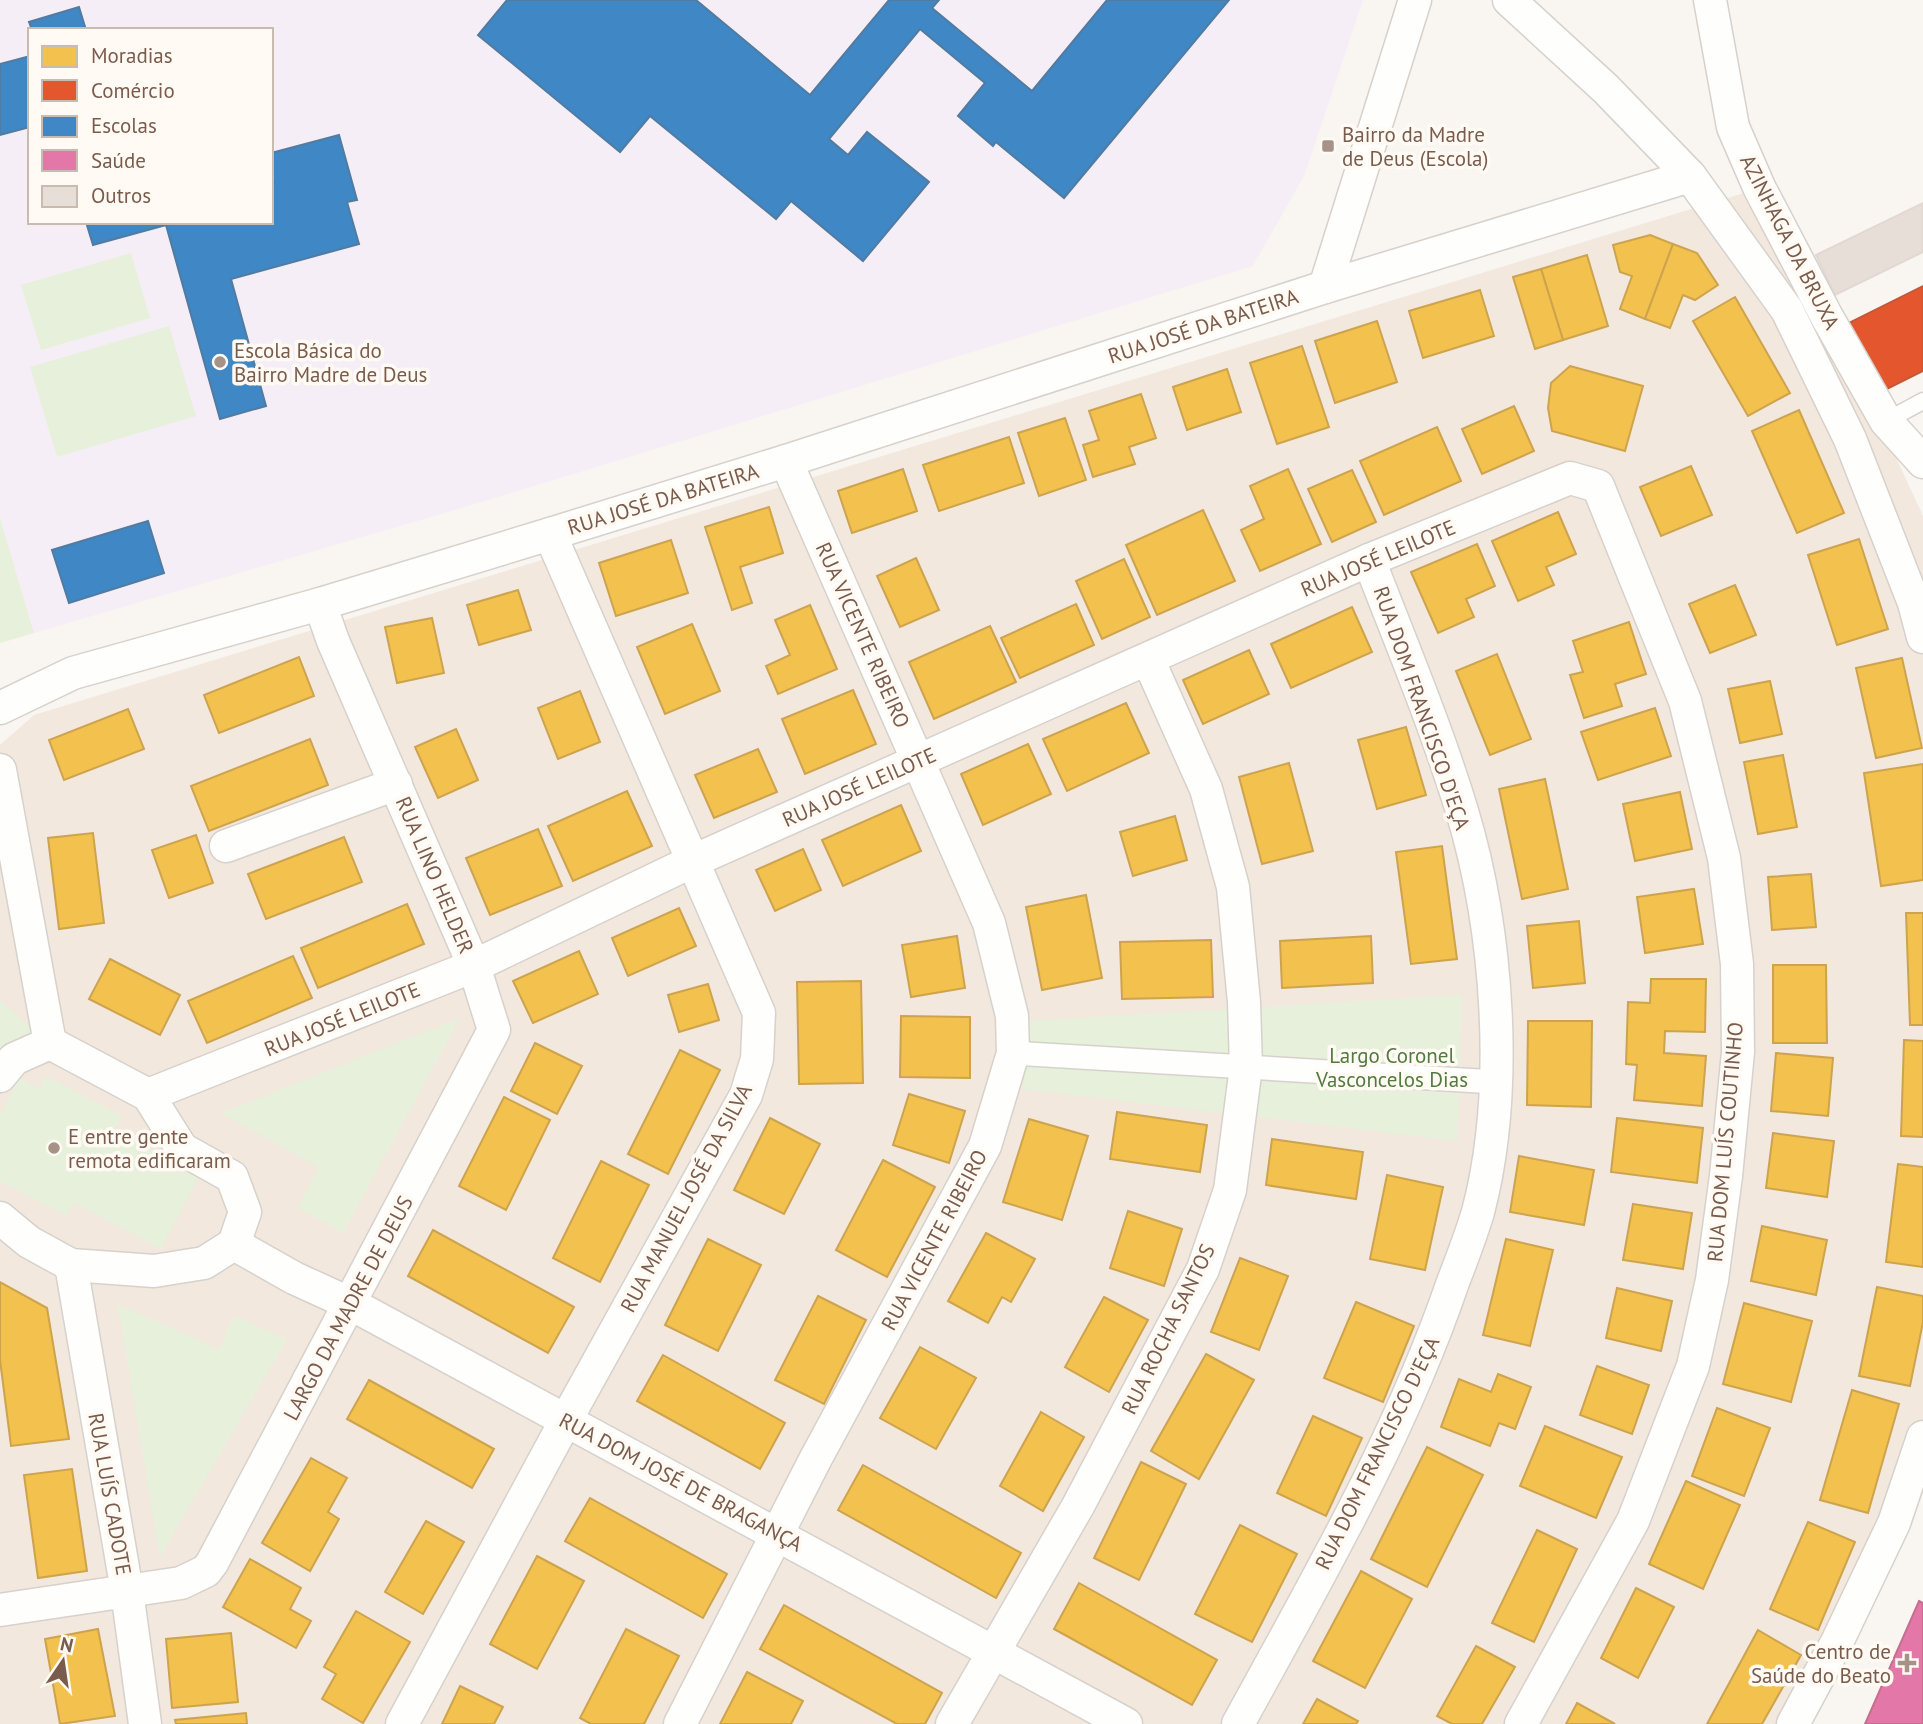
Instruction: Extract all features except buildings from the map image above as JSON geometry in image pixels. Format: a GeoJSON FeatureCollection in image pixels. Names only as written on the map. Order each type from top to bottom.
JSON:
{"type":"FeatureCollection","features":[{"type":"Feature","properties":{"kind":"street","name":"RUA JOSÉ DA BATEIRA"},"geometry":{"type":"LineString","coordinates":[[1325,287],[1415,0]]}},
{"type":"Feature","properties":{"kind":"street"},"geometry":{"type":"LineString","coordinates":[[1509,0],[1606,89],[1690,176],[1787,310],[1850,439],[1914,603],[1923,638]]}},
{"type":"Feature","properties":{"kind":"street","name":"AZINHAGA DA BRUXA"},"geometry":{"type":"LineString","coordinates":[[1710,0],[1733,127],[1759,187],[1886,421],[1923,462]]}},
{"type":"Feature","properties":{"kind":"street","name":"RUA JOSÉ DA BATEIRA"},"geometry":{"type":"LineString","coordinates":[[0,708],[74,673],[320,604],[550,534],[786,461],[1325,287],[1690,176]]}},
{"type":"Feature","properties":{"kind":"street"},"geometry":{"type":"LineString","coordinates":[[1850,439],[1886,421]]}},
{"type":"Feature","properties":{"kind":"street","name":"RUA VICENTE RIBEIRO"},"geometry":{"type":"LineString","coordinates":[[680,1724],[816,1458],[985,1146],[1013,1053],[1012,1016],[989,923],[786,461]]}},
{"type":"Feature","properties":{"kind":"street","name":"RUA JOSÉ LEILOTE"},"geometry":{"type":"LineString","coordinates":[[148,1095],[474,966],[693,861],[1369,560],[1570,478]]}},
{"type":"Feature","properties":{"kind":"street","name":"RUA DOM LUÍS COUTINHO"},"geometry":{"type":"LineString","coordinates":[[1521,1724],[1633,1521],[1693,1366],[1712,1280],[1726,1176],[1738,1052],[1737,964],[1724,858],[1685,701],[1598,486],[1570,478]]}},
{"type":"Feature","properties":{"kind":"street","name":"RUA MANUEL JOSÉ DA SILVA"},"geometry":{"type":"LineString","coordinates":[[402,1724],[746,1095],[757,1059],[759,1013],[550,534]]}},
{"type":"Feature","properties":{"kind":"street","name":"RUA DOM FRANCISCO D'EÇA"},"geometry":{"type":"LineString","coordinates":[[1238,1724],[1385,1447],[1436,1334],[1478,1212],[1489,1154],[1496,1082],[1494,986],[1481,896],[1462,812],[1369,560]]}},
{"type":"Feature","properties":{"kind":"street","name":"RUA LINO HELDER"},"geometry":{"type":"LineString","coordinates":[[320,604],[474,966]]}},
{"type":"Feature","properties":{"kind":"street","name":"RUA ROCHA SANTOS"},"geometry":{"type":"LineString","coordinates":[[952,1724],[1077,1506],[1203,1269],[1230,1190],[1246,1067],[1244,1002],[1233,887],[1206,789],[1148,659]]}},
{"type":"Feature","properties":{"kind":"street"},"geometry":{"type":"LineString","coordinates":[[0,769],[50,1042]]}},
{"type":"Feature","properties":{"kind":"street","name":"RUA LINO HELDER"},"geometry":{"type":"LineString","coordinates":[[226,846],[396,784]]}},
{"type":"Feature","properties":{"kind":"street","name":"LARGO DA MADRE DE DEUS"},"geometry":{"type":"LineString","coordinates":[[0,1610],[181,1583],[206,1571],[212,1563],[494,1030],[474,966]]}},
{"type":"Feature","properties":{"kind":"street"},"geometry":{"type":"LineString","coordinates":[[0,1076],[14,1059],[50,1042]]}},
{"type":"Feature","properties":{"kind":"street"},"geometry":{"type":"LineString","coordinates":[[0,1218],[29,1242],[71,1265],[154,1271],[204,1263],[234,1244],[245,1212],[232,1177],[182,1149],[148,1095],[50,1042]]}},
{"type":"Feature","properties":{"kind":"street"},"geometry":{"type":"LineString","coordinates":[[1013,1053],[1496,1082]]}},
{"type":"Feature","properties":{"kind":"street","name":"RUA DOM JOSÉ DE BRAGANÇA"},"geometry":{"type":"LineString","coordinates":[[234,1244],[294,1278],[351,1304],[1126,1724]]}},
{"type":"Feature","properties":{"kind":"street","name":"RUA LUÍS CADOTE"},"geometry":{"type":"LineString","coordinates":[[71,1265],[127,1591],[145,1724]]}},
{"type":"Feature","properties":{"kind":"street"},"geometry":{"type":"LineString","coordinates":[[1793,1724],[1838,1640],[1894,1523],[1923,1437]]}},
{"type":"Feature","properties":{"kind":"lane"},"geometry":{"type":"LineString","coordinates":[[1886,421],[1923,401]]}},
{"type":"Feature","properties":{"kind":"shaded area"},"geometry":{"type":"Polygon","coordinates":[[[0,0],[1363,0],[1305,174],[1253,266],[482,502],[34,633],[0,518],[0,0]]]}},
{"type":"Feature","properties":{"kind":"shaded area"},"geometry":{"type":"Polygon","coordinates":[[[1770,185],[1923,516],[1923,1477],[1784,1724],[0,1724],[0,745],[34,715],[1770,185]]]}},
{"type":"Feature","properties":{"kind":"green space"},"geometry":{"type":"Polygon","coordinates":[[[131,253],[150,318],[41,350],[21,285],[131,253]]]}},
{"type":"Feature","properties":{"kind":"green space"},"geometry":{"type":"Polygon","coordinates":[[[169,326],[196,416],[57,457],[30,367],[169,326]]]}},
{"type":"Feature","properties":{"kind":"green space"},"geometry":{"type":"Polygon","coordinates":[[[0,518],[34,633],[0,643],[0,518]]]}},
{"type":"Feature","properties":{"kind":"green space","name":"Largo Coronel Vasconcelos Dias"},"geometry":{"type":"Polygon","coordinates":[[[1462,995],[1457,1141],[1023,1089],[1029,1021],[1462,995]]]}},
{"type":"Feature","properties":{"kind":"green space"},"geometry":{"type":"Polygon","coordinates":[[[0,1001],[50,1043],[0,1076],[0,1001]]]}},
{"type":"Feature","properties":{"kind":"green space"},"geometry":{"type":"Polygon","coordinates":[[[460,1018],[343,1233],[298,1208],[318,1167],[221,1113],[460,1018]]]}},
{"type":"Feature","properties":{"kind":"green space"},"geometry":{"type":"Polygon","coordinates":[[[46,1076],[122,1116],[115,1130],[200,1175],[161,1249],[74,1203],[67,1216],[0,1181],[0,1115],[19,1078],[39,1089],[46,1076]]]}},
{"type":"Feature","properties":{"kind":"green space"},"geometry":{"type":"Polygon","coordinates":[[[118,1304],[219,1349],[234,1316],[287,1339],[160,1557],[118,1304]]]}},
{"type":"Feature","properties":{"kind":"place","name":"Bairro da Madre de Deus (Escola)"},"geometry":{"type":"Point","coordinates":[1328,146]}},
{"type":"Feature","properties":{"kind":"place","name":"Escola Básica do Bairro Madre de Deus"},"geometry":{"type":"Point","coordinates":[220,362]}},
{"type":"Feature","properties":{"kind":"place","name":"E entre gente remota edificaram"},"geometry":{"type":"Point","coordinates":[54,1148]}},
{"type":"Feature","properties":{"kind":"place","name":"Centro de Saúde do Beato"},"geometry":{"type":"Point","coordinates":[1907,1663]}}]}
